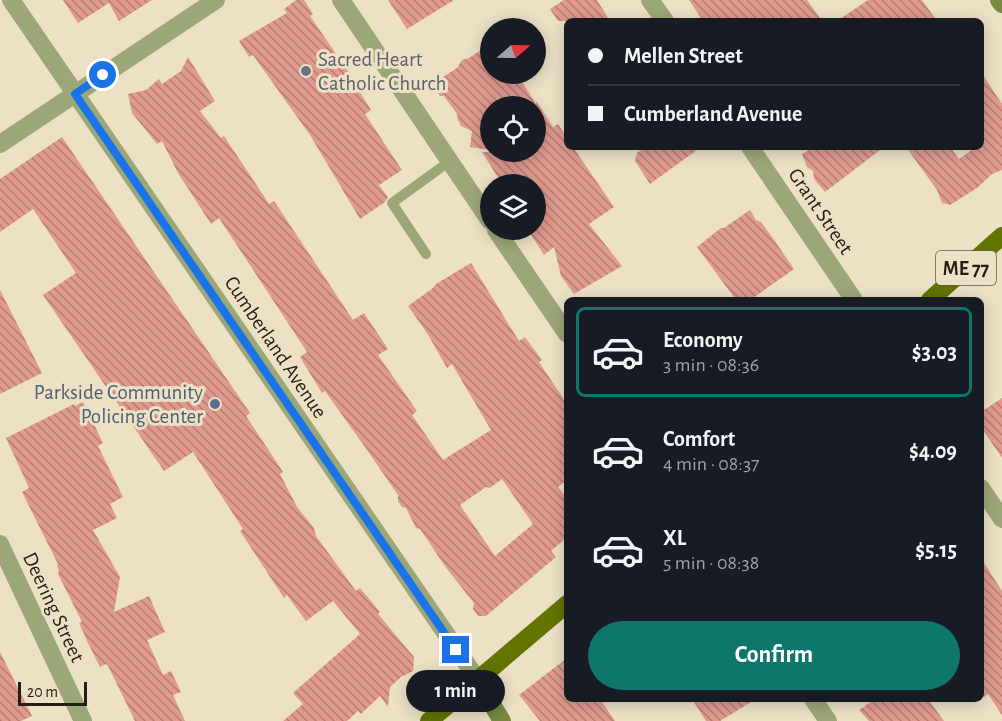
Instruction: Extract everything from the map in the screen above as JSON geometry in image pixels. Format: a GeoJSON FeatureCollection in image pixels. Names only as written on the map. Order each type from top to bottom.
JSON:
{"type":"FeatureCollection","features":[{"type":"Feature","properties":{"kind":"main road"},"geometry":{"type":"LineString","coordinates":[[999,0],[1002,4]]}},
{"type":"Feature","properties":{"kind":"main road","name":"ME 77"},"geometry":{"type":"LineString","coordinates":[[933,297],[1002,236]]}},
{"type":"Feature","properties":{"kind":"main road"},"geometry":{"type":"LineString","coordinates":[[429,721],[564,606]]}},
{"type":"Feature","properties":{"kind":"main road","name":"Cumberland Avenue"},"geometry":{"type":"LineString","coordinates":[[477,679],[502,721]]}},
{"type":"Feature","properties":{"kind":"street","name":"Cumberland Avenue"},"geometry":{"type":"LineString","coordinates":[[11,0],[477,679]]}},
{"type":"Feature","properties":{"kind":"street"},"geometry":{"type":"LineString","coordinates":[[0,144],[216,0]]}},
{"type":"Feature","properties":{"kind":"street"},"geometry":{"type":"LineString","coordinates":[[341,0],[480,206]]}},
{"type":"Feature","properties":{"kind":"street"},"geometry":{"type":"LineString","coordinates":[[650,0],[663,18]]}},
{"type":"Feature","properties":{"kind":"street","name":"Grant Street"},"geometry":{"type":"LineString","coordinates":[[752,150],[852,297]]}},
{"type":"Feature","properties":{"kind":"street"},"geometry":{"type":"LineString","coordinates":[[503,240],[564,330]]}},
{"type":"Feature","properties":{"kind":"street"},"geometry":{"type":"LineString","coordinates":[[984,492],[1002,519]]}},
{"type":"Feature","properties":{"kind":"street","name":"Deering Street"},"geometry":{"type":"LineString","coordinates":[[0,544],[83,721]]}},
{"type":"Feature","properties":{"kind":"street"},"geometry":{"type":"LineString","coordinates":[[815,702],[828,721]]}},
{"type":"Feature","properties":{"kind":"lane"},"geometry":{"type":"LineString","coordinates":[[426,254],[392,203],[450,161]]}},
{"type":"Feature","properties":{"kind":"building"},"geometry":{"type":"Polygon","coordinates":[[[63,0],[152,0],[119,21],[109,3],[78,23],[63,0]]]}},
{"type":"Feature","properties":{"kind":"building","name":"Sacred Heart Catholic Church"},"geometry":{"type":"Polygon","coordinates":[[[296,0],[304,0],[313,14],[310,16],[358,86],[371,110],[365,114],[402,170],[379,185],[388,197],[385,202],[360,219],[310,135],[253,55],[249,57],[239,41],[287,13],[284,9],[296,0]]]}},
{"type":"Feature","properties":{"kind":"building"},"geometry":{"type":"Polygon","coordinates":[[[388,0],[454,0],[407,29],[388,0]]]}},
{"type":"Feature","properties":{"kind":"building"},"geometry":{"type":"Polygon","coordinates":[[[564,0],[597,0],[608,18],[564,18],[564,21],[558,21],[550,9],[564,0]]]}},
{"type":"Feature","properties":{"kind":"building"},"geometry":{"type":"Polygon","coordinates":[[[689,0],[807,0],[820,18],[701,18],[689,0]]]}},
{"type":"Feature","properties":{"kind":"building"},"geometry":{"type":"Polygon","coordinates":[[[868,0],[922,0],[935,18],[841,18],[868,0]]]}},
{"type":"Feature","properties":{"kind":"building"},"geometry":{"type":"Polygon","coordinates":[[[480,51],[480,84],[523,84],[531,96],[480,96],[480,148],[470,147],[472,131],[461,126],[457,114],[432,84],[457,68],[462,60],[480,51]]]}},
{"type":"Feature","properties":{"kind":"building"},"geometry":{"type":"Polygon","coordinates":[[[188,57],[215,101],[200,111],[221,138],[224,136],[269,204],[274,201],[353,320],[364,313],[388,349],[378,355],[417,411],[412,415],[443,460],[491,430],[452,364],[447,368],[408,306],[436,284],[471,263],[519,341],[525,337],[542,360],[539,362],[564,400],[564,482],[558,487],[564,494],[564,540],[551,551],[556,557],[486,616],[478,616],[473,609],[474,603],[420,529],[416,528],[406,508],[402,507],[398,501],[398,495],[365,447],[325,391],[322,393],[300,357],[307,352],[219,218],[211,224],[178,173],[162,141],[157,144],[132,113],[128,94],[146,90],[159,79],[162,84],[181,71],[188,57]],[[502,479],[460,505],[495,556],[533,524],[502,479]]]}},
{"type":"Feature","properties":{"kind":"building"},"geometry":{"type":"Polygon","coordinates":[[[984,77],[1002,104],[1002,170],[992,174],[977,188],[950,205],[942,203],[937,190],[908,150],[952,150],[959,159],[972,150],[984,150],[984,77]]]}},
{"type":"Feature","properties":{"kind":"building"},"geometry":{"type":"Polygon","coordinates":[[[546,116],[553,127],[558,124],[564,133],[564,150],[575,150],[614,207],[589,224],[622,266],[574,294],[561,276],[554,247],[544,255],[534,240],[546,240],[546,174],[496,174],[488,162],[546,162],[546,116]]]}},
{"type":"Feature","properties":{"kind":"building"},"geometry":{"type":"Polygon","coordinates":[[[62,137],[250,413],[246,416],[283,472],[280,474],[297,507],[314,528],[316,536],[356,591],[360,588],[380,612],[378,614],[414,657],[413,671],[401,677],[390,687],[388,707],[380,696],[361,714],[358,711],[347,721],[283,721],[303,704],[293,693],[360,634],[333,601],[306,621],[287,595],[284,598],[240,531],[243,529],[193,452],[164,471],[43,295],[76,273],[33,209],[0,232],[0,179],[62,137]]]}},
{"type":"Feature","properties":{"kind":"building"},"geometry":{"type":"Polygon","coordinates":[[[641,150],[697,150],[650,184],[635,161],[637,153],[641,150]]]}},
{"type":"Feature","properties":{"kind":"building"},"geometry":{"type":"Polygon","coordinates":[[[809,150],[880,150],[825,192],[814,179],[813,171],[807,167],[802,154],[809,150]]]}},
{"type":"Feature","properties":{"kind":"building"},"geometry":{"type":"Polygon","coordinates":[[[750,210],[794,269],[754,297],[734,297],[697,247],[750,210]]]}},
{"type":"Feature","properties":{"kind":"building"},"geometry":{"type":"Polygon","coordinates":[[[0,290],[42,373],[0,394],[0,290]]]}},
{"type":"Feature","properties":{"kind":"building"},"geometry":{"type":"Polygon","coordinates":[[[1002,398],[1002,458],[984,431],[984,410],[1002,398]]]}},
{"type":"Feature","properties":{"kind":"building"},"geometry":{"type":"Polygon","coordinates":[[[83,402],[103,443],[98,446],[123,497],[110,504],[117,518],[93,530],[120,577],[114,612],[149,596],[165,632],[147,640],[163,675],[171,671],[181,692],[173,695],[185,721],[135,721],[108,666],[106,664],[100,667],[88,643],[79,623],[82,622],[58,574],[58,564],[22,492],[29,488],[6,438],[74,404],[75,406],[83,402]]]}},
{"type":"Feature","properties":{"kind":"building"},"geometry":{"type":"Polygon","coordinates":[[[984,563],[1002,591],[1002,715],[988,694],[984,697],[984,563]]]}},
{"type":"Feature","properties":{"kind":"building"},"geometry":{"type":"Polygon","coordinates":[[[0,652],[32,716],[21,721],[0,721],[0,652]]]}},
{"type":"Feature","properties":{"kind":"building"},"geometry":{"type":"Polygon","coordinates":[[[564,660],[564,702],[602,702],[615,721],[540,721],[519,695],[564,660]]]}},
{"type":"Feature","properties":{"kind":"building"},"geometry":{"type":"Polygon","coordinates":[[[694,702],[751,702],[720,721],[706,721],[694,702]]]}},
{"type":"Feature","properties":{"kind":"building"},"geometry":{"type":"Polygon","coordinates":[[[871,702],[930,702],[944,721],[869,721],[859,710],[871,702]]]}},
{"type":"Feature","properties":{"kind":"place","name":"Sacred Heart Catholic Church"},"geometry":{"type":"Point","coordinates":[306,71]}},
{"type":"Feature","properties":{"kind":"place","name":"Parkside Community Policing Center"},"geometry":{"type":"Point","coordinates":[215,404]}},
{"type":"Feature","properties":{"kind":"route"},"geometry":{"type":"LineString","coordinates":[[103,75],[75,94],[456,650]]}}]}
